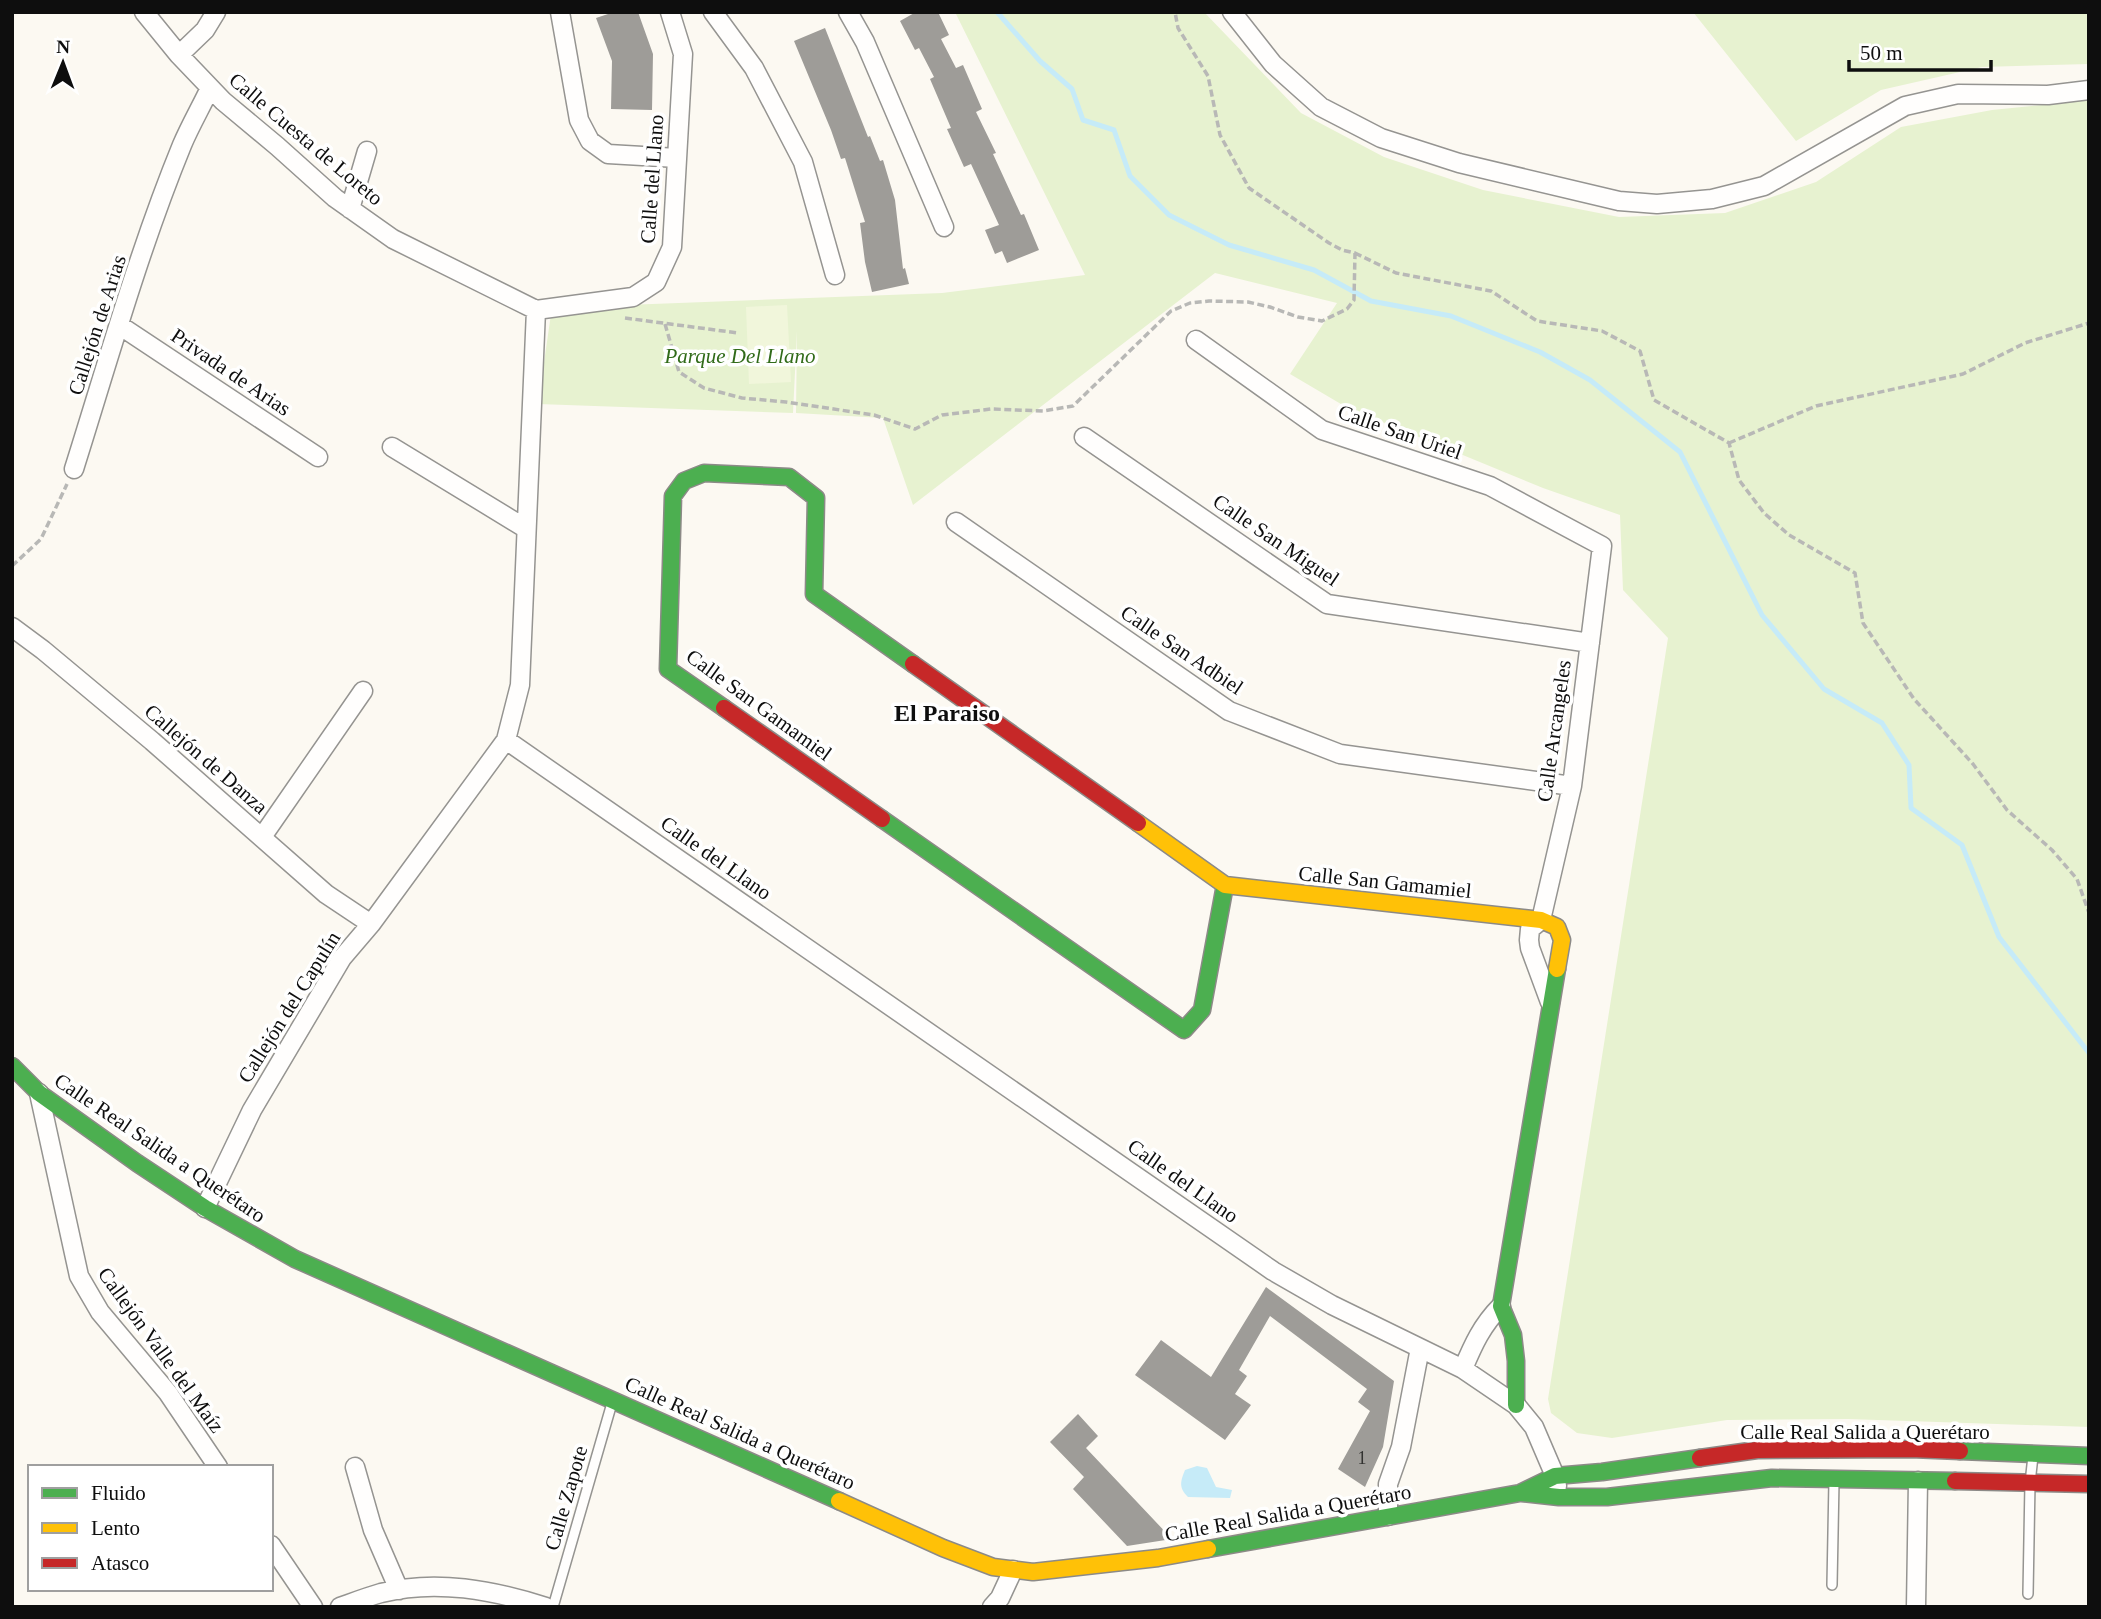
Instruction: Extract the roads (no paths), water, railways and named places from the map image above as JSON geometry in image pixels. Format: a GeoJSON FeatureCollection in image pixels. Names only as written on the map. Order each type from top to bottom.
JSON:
{"type":"FeatureCollection","features":[{"type":"Feature","properties":{"kind":"street","name":"Calle Cuesta de Loreto"},"geometry":{"type":"LineString","coordinates":[[144,12],[210,88],[335,198],[393,239],[536,310]]}},
{"type":"Feature","properties":{"kind":"street"},"geometry":{"type":"LineString","coordinates":[[179,55],[205,30],[216,12]]}},
{"type":"Feature","properties":{"kind":"street"},"geometry":{"type":"LineString","coordinates":[[560,12],[579,120],[590,141],[608,154],[677,158]]}},
{"type":"Feature","properties":{"kind":"street"},"geometry":{"type":"LineString","coordinates":[[713,12],[754,68],[803,162],[835,275]]}},
{"type":"Feature","properties":{"kind":"street"},"geometry":{"type":"LineString","coordinates":[[849,12],[865,42],[944,227]]}},
{"type":"Feature","properties":{"kind":"street"},"geometry":{"type":"LineString","coordinates":[[1232,12],[1273,64],[1321,107],[1381,138],[1459,163],[1619,201],[1657,204],[1712,199],[1764,186],[1905,106],[1958,94],[2048,95],[2089,90]]}},
{"type":"Feature","properties":{"kind":"street","name":"Calle del Llano"},"geometry":{"type":"LineString","coordinates":[[536,310],[633,297],[656,282],[672,247],[683,54],[675,14]]}},
{"type":"Feature","properties":{"kind":"street","name":"Callejón de Arias"},"geometry":{"type":"LineString","coordinates":[[74,469],[119,326],[183,143],[210,88]]}},
{"type":"Feature","properties":{"kind":"street"},"geometry":{"type":"LineString","coordinates":[[350,209],[367,151]]}},
{"type":"Feature","properties":{"kind":"street"},"geometry":{"type":"LineString","coordinates":[[506,740],[520,685],[536,310]]}},
{"type":"Feature","properties":{"kind":"street","name":"Privada de Arias"},"geometry":{"type":"LineString","coordinates":[[119,326],[318,457]]}},
{"type":"Feature","properties":{"kind":"street","name":"Calle San Uriel"},"geometry":{"type":"LineString","coordinates":[[1196,340],[1322,430],[1490,486],[1602,546]]}},
{"type":"Feature","properties":{"kind":"street","name":"Calle San Miguel"},"geometry":{"type":"LineString","coordinates":[[1084,437],[1327,604],[1590,643]]}},
{"type":"Feature","properties":{"kind":"street"},"geometry":{"type":"LineString","coordinates":[[391,447],[525,528]]}},
{"type":"Feature","properties":{"kind":"street","name":"Calle San Gamamiel"},"geometry":{"type":"LineString","coordinates":[[1225,885],[1202,1010],[1184,1030],[668,668],[673,496],[684,481],[704,473],[789,477],[803,486],[816,498],[814,594],[1225,885],[1541,920]]}},
{"type":"Feature","properties":{"kind":"street","name":"Calle San Adbiel"},"geometry":{"type":"LineString","coordinates":[[956,522],[1229,711],[1340,754],[1572,786]]}},
{"type":"Feature","properties":{"kind":"street","name":"Calle Arcangeles"},"geometry":{"type":"LineString","coordinates":[[1551,1005],[1529,940],[1530,929],[1541,920],[1572,786],[1602,546]]}},
{"type":"Feature","properties":{"kind":"street","name":"Callejón de Danza"},"geometry":{"type":"LineString","coordinates":[[12,627],[152,741],[326,894],[370,924]]}},
{"type":"Feature","properties":{"kind":"street"},"geometry":{"type":"LineString","coordinates":[[262,837],[363,691]]}},
{"type":"Feature","properties":{"kind":"street","name":"Calle del Llano"},"geometry":{"type":"LineString","coordinates":[[506,740],[1273,1271],[1332,1305],[1463,1369],[1516,1405],[1534,1427],[1555,1476],[1559,1497]]}},
{"type":"Feature","properties":{"kind":"street","name":"Callejón del Capulín"},"geometry":{"type":"LineString","coordinates":[[205,1208],[252,1110],[342,958],[506,740]]}},
{"type":"Feature","properties":{"kind":"street","name":"Calle Arcangeles"},"geometry":{"type":"LineString","coordinates":[[1463,1369],[1473,1343],[1486,1321],[1501,1306],[1562,940],[1557,927],[1541,920]]}},
{"type":"Feature","properties":{"kind":"street","name":"Calle Real Salida a Querétaro"},"geometry":{"type":"LineString","coordinates":[[12,1066],[39,1093],[137,1163],[205,1208],[295,1259],[943,1548],[993,1567],[1033,1572],[1158,1558],[1520,1493],[1559,1497],[1607,1497],[1772,1479],[2089,1484]]}},
{"type":"Feature","properties":{"kind":"street","name":"Callejón Valle del Maíz"},"geometry":{"type":"LineString","coordinates":[[39,1093],[79,1276],[100,1312],[167,1393],[217,1465]]}},
{"type":"Feature","properties":{"kind":"street"},"geometry":{"type":"LineString","coordinates":[[1501,1306],[1513,1335],[1516,1405]]}},
{"type":"Feature","properties":{"kind":"street"},"geometry":{"type":"LineString","coordinates":[[1388,1516],[1388,1484],[1401,1447],[1420,1348]]}},
{"type":"Feature","properties":{"kind":"street","name":"Calle Real Salida a Querétaro"},"geometry":{"type":"LineString","coordinates":[[1520,1493],[1555,1476],[1758,1450],[1911,1449],[2089,1456]]}},
{"type":"Feature","properties":{"kind":"street"},"geometry":{"type":"LineString","coordinates":[[355,1466],[373,1530],[398,1590]]}},
{"type":"Feature","properties":{"kind":"street"},"geometry":{"type":"LineString","coordinates":[[1916,1607],[1918,1481]]}},
{"type":"Feature","properties":{"kind":"street"},"geometry":{"type":"LineString","coordinates":[[273,1548],[313,1607]]}},
{"type":"Feature","properties":{"kind":"street"},"geometry":{"type":"LineString","coordinates":[[1000,1604],[1013,1570]]}},
{"type":"Feature","properties":{"kind":"street"},"geometry":{"type":"LineString","coordinates":[[340,1607],[382,1593],[425,1586],[506,1594],[545,1607]]}},
{"type":"Feature","properties":{"kind":"lane","name":"Calle Zapote"},"geometry":{"type":"LineString","coordinates":[[553,1607],[613,1399]]}},
{"type":"Feature","properties":{"kind":"lane"},"geometry":{"type":"LineString","coordinates":[[2028,1594],[2033,1454]]}},
{"type":"Feature","properties":{"kind":"lane"},"geometry":{"type":"LineString","coordinates":[[1832,1585],[1834,1480]]}},
{"type":"Feature","properties":{"kind":"water"},"geometry":{"type":"Polygon","coordinates":[[[1197,1466],[1207,1468],[1216,1487],[1232,1490],[1230,1498],[1188,1497],[1181,1485],[1182,1478],[1185,1470],[1197,1466]]]}},
{"type":"Feature","properties":{"kind":"waterway"},"geometry":{"type":"LineString","coordinates":[[997,12],[1040,61],[1072,89],[1083,120],[1114,130],[1130,176],[1169,215],[1229,245],[1314,270],[1371,301],[1451,316],[1540,352],[1590,380],[1680,452],[1762,615],[1824,689],[1882,723],[1909,765],[1911,808],[1962,845],[1999,937],[2089,1053]]}},
{"type":"Feature","properties":{"kind":"district","name":"El Paraiso"},"geometry":{"type":"Point","coordinates":[947,713]}},
{"type":"Feature","properties":{"kind":"park label","name":"Parque Del Llano"},"geometry":{"type":"Point","coordinates":[740,356]}}]}
